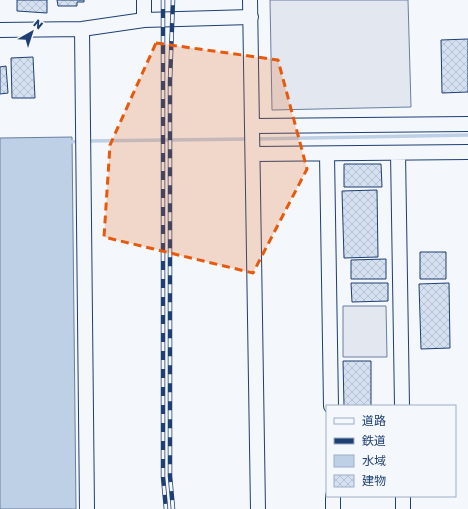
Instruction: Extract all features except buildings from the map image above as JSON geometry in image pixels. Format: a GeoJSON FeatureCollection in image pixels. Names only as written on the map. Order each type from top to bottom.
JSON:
{"type":"FeatureCollection","features":[{"type":"Feature","properties":{"kind":"street"},"geometry":{"type":"LineString","coordinates":[[144,0],[144,20]]}},
{"type":"Feature","properties":{"kind":"street"},"geometry":{"type":"LineString","coordinates":[[250,0],[258,509]]}},
{"type":"Feature","properties":{"kind":"street"},"geometry":{"type":"LineString","coordinates":[[0,30],[82,29],[144,20],[251,17]]}},
{"type":"Feature","properties":{"kind":"street"},"geometry":{"type":"LineString","coordinates":[[82,29],[87,509]]}},
{"type":"Feature","properties":{"kind":"street"},"geometry":{"type":"LineString","coordinates":[[253,140],[468,124]]}},
{"type":"Feature","properties":{"kind":"street"},"geometry":{"type":"LineString","coordinates":[[253,140],[327,154],[468,152]]}},
{"type":"Feature","properties":{"kind":"street"},"geometry":{"type":"LineString","coordinates":[[398,153],[402,405]]}},
{"type":"Feature","properties":{"kind":"street"},"geometry":{"type":"LineString","coordinates":[[327,154],[331,405]]}},
{"type":"Feature","properties":{"kind":"street"},"geometry":{"type":"LineString","coordinates":[[333,497],[333,509]]}},
{"type":"Feature","properties":{"kind":"street"},"geometry":{"type":"LineString","coordinates":[[403,497],[403,509]]}},
{"type":"Feature","properties":{"kind":"highlighted area"},"geometry":{"type":"Polygon","coordinates":[[[156,43],[278,60],[307,169],[253,273],[104,237],[110,145],[156,43]]]}},
{"type":"Feature","properties":{"kind":"shaded area"},"geometry":{"type":"Polygon","coordinates":[[[270,0],[408,0],[411,107],[272,110],[270,0]]]}},
{"type":"Feature","properties":{"kind":"shaded area"},"geometry":{"type":"Polygon","coordinates":[[[343,306],[386,306],[387,357],[343,357],[343,306]]]}},
{"type":"Feature","properties":{"kind":"water"},"geometry":{"type":"Polygon","coordinates":[[[72,137],[76,509],[0,509],[0,138],[72,137]]]}},
{"type":"Feature","properties":{"kind":"waterway"},"geometry":{"type":"LineString","coordinates":[[255,139],[468,135]]}},
{"type":"Feature","properties":{"kind":"waterway"},"geometry":{"type":"LineString","coordinates":[[87,141],[249,139]]}},
{"type":"Feature","properties":{"kind":"waterway"},"geometry":{"type":"LineString","coordinates":[[68,142],[81,141]]}},
{"type":"Feature","properties":{"kind":"railway"},"geometry":{"type":"LineString","coordinates":[[163,0],[163,477],[166,509]]}},
{"type":"Feature","properties":{"kind":"railway"},"geometry":{"type":"LineString","coordinates":[[173,0],[170,81],[170,476],[173,509]]}}]}
